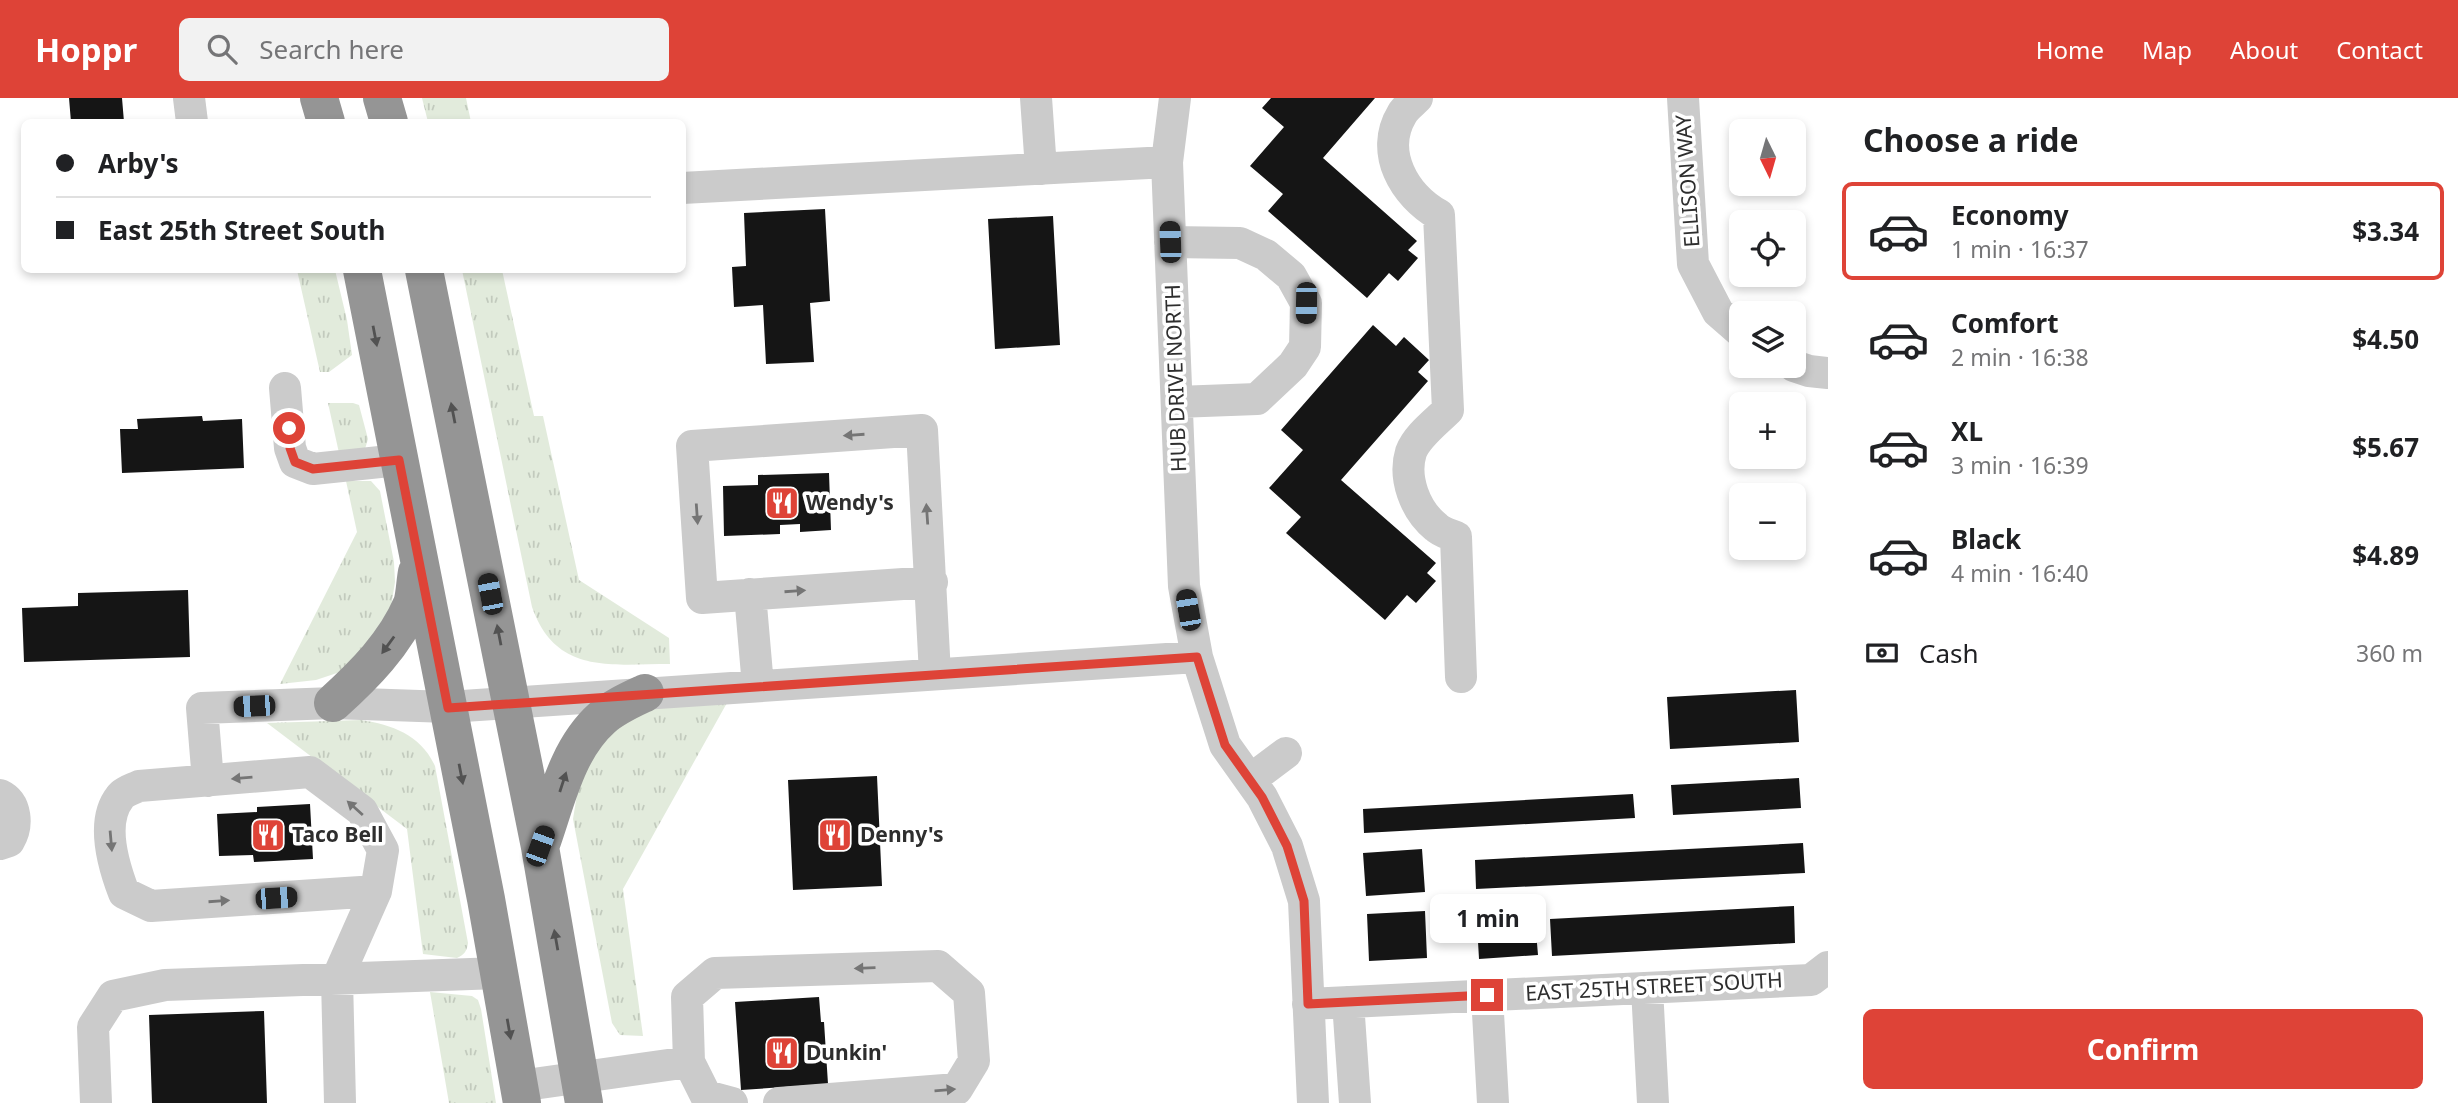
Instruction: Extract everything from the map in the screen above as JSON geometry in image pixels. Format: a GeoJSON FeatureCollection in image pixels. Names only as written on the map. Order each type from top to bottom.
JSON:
{"type":"FeatureCollection","features":[{"type":"Feature","properties":{"kind":"highway"},"geometry":{"type":"LineString","coordinates":[[319,98],[325,119]]}},
{"type":"Feature","properties":{"kind":"highway"},"geometry":{"type":"LineString","coordinates":[[382,98],[387,119]]}},
{"type":"Feature","properties":{"kind":"highway"},"geometry":{"type":"LineString","coordinates":[[363,273],[521,1094]]}},
{"type":"Feature","properties":{"kind":"highway"},"geometry":{"type":"LineString","coordinates":[[425,273],[540,846],[582,1090]]}},
{"type":"Feature","properties":{"kind":"highway"},"geometry":{"type":"LineString","coordinates":[[334,703],[362,677],[391,642],[412,603],[418,559]]}},
{"type":"Feature","properties":{"kind":"highway"},"geometry":{"type":"LineString","coordinates":[[540,846],[569,763],[582,741],[602,718],[620,705],[645,693]]}},
{"type":"Feature","properties":{"kind":"street"},"geometry":{"type":"LineString","coordinates":[[189,98],[192,119]]}},
{"type":"Feature","properties":{"kind":"street"},"geometry":{"type":"LineString","coordinates":[[1036,98],[1041,169]]}},
{"type":"Feature","properties":{"kind":"street","name":"HUB DRIVE NORTH"},"geometry":{"type":"LineString","coordinates":[[1175,98],[1167,162],[1184,586],[1197,657],[1225,745],[1262,797],[1287,846],[1304,901],[1313,1103]]}},
{"type":"Feature","properties":{"kind":"street"},"geometry":{"type":"LineString","coordinates":[[1417,98],[1402,113],[1395,130],[1392,153],[1398,176],[1429,209],[1439,215],[1448,410],[1422,435],[1412,451],[1408,475],[1414,499],[1428,519],[1437,528],[1456,537],[1461,677]]}},
{"type":"Feature","properties":{"kind":"street","name":"ELLISON WAY"},"geometry":{"type":"LineString","coordinates":[[1683,98],[1693,264],[1718,312],[1729,322]]}},
{"type":"Feature","properties":{"kind":"street"},"geometry":{"type":"LineString","coordinates":[[686,188],[1167,162]]}},
{"type":"Feature","properties":{"kind":"street"},"geometry":{"type":"LineString","coordinates":[[1170,242],[1240,243],[1266,255],[1291,276],[1306,303],[1305,346],[1293,365],[1256,399],[1177,402]]}},
{"type":"Feature","properties":{"kind":"street"},"geometry":{"type":"LineString","coordinates":[[1806,370],[1828,373]]}},
{"type":"Feature","properties":{"kind":"street"},"geometry":{"type":"LineString","coordinates":[[285,388],[290,448],[295,462],[313,469],[399,460]]}},
{"type":"Feature","properties":{"kind":"street"},"geometry":{"type":"LineString","coordinates":[[932,582],[702,597],[692,446],[922,430],[932,582],[935,674]]}},
{"type":"Feature","properties":{"kind":"street"},"geometry":{"type":"LineString","coordinates":[[750,594],[758,686]]}},
{"type":"Feature","properties":{"kind":"street"},"geometry":{"type":"LineString","coordinates":[[208,781],[202,708],[334,703],[448,708],[1197,657]]}},
{"type":"Feature","properties":{"kind":"street"},"geometry":{"type":"LineString","coordinates":[[1250,780],[1286,753]]}},
{"type":"Feature","properties":{"kind":"street"},"geometry":{"type":"LineString","coordinates":[[340,1103],[337,979],[376,891],[383,850],[362,811],[310,772],[139,786],[120,797],[110,823],[113,864],[124,893],[151,906],[376,891]]}},
{"type":"Feature","properties":{"kind":"street"},"geometry":{"type":"LineString","coordinates":[[0,795],[8,800],[15,815],[15,825],[9,841],[0,845]]}},
{"type":"Feature","properties":{"kind":"street"},"geometry":{"type":"LineString","coordinates":[[732,1103],[706,1096],[689,1062],[687,997],[715,973],[938,966],[969,993],[974,1061],[957,1089],[779,1103]]}},
{"type":"Feature","properties":{"kind":"street","name":"EAST 25TH STREET SOUTH"},"geometry":{"type":"LineString","coordinates":[[1308,1004],[1811,980],[1828,967]]}},
{"type":"Feature","properties":{"kind":"street"},"geometry":{"type":"LineString","coordinates":[[96,1103],[93,1027],[113,996],[164,985],[499,973]]}},
{"type":"Feature","properties":{"kind":"street"},"geometry":{"type":"LineString","coordinates":[[1647,988],[1653,1103]]}},
{"type":"Feature","properties":{"kind":"street"},"geometry":{"type":"LineString","coordinates":[[1487,995],[1493,1103]]}},
{"type":"Feature","properties":{"kind":"street"},"geometry":{"type":"LineString","coordinates":[[1348,1002],[1355,1103]]}},
{"type":"Feature","properties":{"kind":"street"},"geometry":{"type":"LineString","coordinates":[[521,1094],[582,1090],[689,1062]]}},
{"type":"Feature","properties":{"kind":"green space"},"geometry":{"type":"Polygon","coordinates":[[[422,98],[466,98],[470,119],[427,119],[422,98]]]}},
{"type":"Feature","properties":{"kind":"green space"},"geometry":{"type":"Polygon","coordinates":[[[298,273],[336,273],[347,320],[352,355],[329,372],[320,372],[298,273]]]}},
{"type":"Feature","properties":{"kind":"green space"},"geometry":{"type":"Polygon","coordinates":[[[463,273],[503,273],[534,416],[543,416],[579,580],[669,638],[670,664],[607,664],[571,655],[555,645],[542,629],[532,607],[463,273]]]}},
{"type":"Feature","properties":{"kind":"green space"},"geometry":{"type":"Polygon","coordinates":[[[328,403],[359,405],[368,439],[365,449],[339,453],[328,403]]]}},
{"type":"Feature","properties":{"kind":"green space"},"geometry":{"type":"Polygon","coordinates":[[[346,481],[371,481],[380,491],[394,562],[395,582],[391,607],[356,661],[337,673],[316,680],[280,684],[357,532],[346,481]]]}},
{"type":"Feature","properties":{"kind":"green space"},"geometry":{"type":"Polygon","coordinates":[[[728,701],[623,889],[643,1036],[620,1035],[612,1023],[573,819],[578,788],[588,759],[615,725],[656,707],[728,701]]]}},
{"type":"Feature","properties":{"kind":"green space"},"geometry":{"type":"Polygon","coordinates":[[[361,720],[405,733],[422,746],[435,766],[468,943],[462,956],[457,958],[423,954],[407,829],[267,723],[361,720]]]}},
{"type":"Feature","properties":{"kind":"green space"},"geometry":{"type":"Polygon","coordinates":[[[430,992],[472,996],[478,1000],[496,1103],[449,1103],[430,992]]]}},
{"type":"Feature","properties":{"kind":"building"},"geometry":{"type":"Polygon","coordinates":[[[69,98],[122,98],[124,119],[71,119],[69,98]]]}},
{"type":"Feature","properties":{"kind":"building"},"geometry":{"type":"Polygon","coordinates":[[[1271,98],[1375,98],[1323,158],[1417,241],[1408,250],[1418,258],[1398,281],[1389,273],[1367,298],[1268,211],[1283,194],[1250,166],[1284,127],[1262,108],[1271,98]]]}},
{"type":"Feature","properties":{"kind":"building"},"geometry":{"type":"Polygon","coordinates":[[[825,209],[830,301],[810,303],[814,362],[766,364],[763,305],[734,307],[732,267],[746,266],[744,213],[825,209]]]}},
{"type":"Feature","properties":{"kind":"building"},"geometry":{"type":"Polygon","coordinates":[[[1053,216],[1060,345],[995,349],[988,219],[1053,216]]]}},
{"type":"Feature","properties":{"kind":"building"},"geometry":{"type":"Polygon","coordinates":[[[1373,325],[1396,346],[1404,337],[1429,360],[1418,372],[1428,381],[1341,480],[1436,563],[1427,573],[1436,581],[1416,603],[1407,595],[1385,620],[1286,533],[1301,517],[1269,488],[1303,450],[1281,430],[1373,325]]]}},
{"type":"Feature","properties":{"kind":"building"},"geometry":{"type":"Polygon","coordinates":[[[202,416],[203,421],[242,419],[244,468],[122,473],[120,429],[138,429],[137,419],[202,416]]]}},
{"type":"Feature","properties":{"kind":"building"},"geometry":{"type":"Polygon","coordinates":[[[829,473],[831,530],[800,532],[800,524],[780,525],[780,534],[724,536],[723,486],[758,485],[758,475],[829,473]]]}},
{"type":"Feature","properties":{"kind":"building"},"geometry":{"type":"Polygon","coordinates":[[[188,590],[190,657],[24,662],[22,608],[78,606],[78,593],[188,590]]]}},
{"type":"Feature","properties":{"kind":"building"},"geometry":{"type":"Polygon","coordinates":[[[1796,690],[1799,742],[1670,749],[1667,697],[1796,690]]]}},
{"type":"Feature","properties":{"kind":"building"},"geometry":{"type":"Polygon","coordinates":[[[877,776],[882,886],[793,890],[788,780],[877,776]]]}},
{"type":"Feature","properties":{"kind":"building"},"geometry":{"type":"Polygon","coordinates":[[[1799,778],[1801,808],[1673,815],[1671,785],[1799,778]]]}},
{"type":"Feature","properties":{"kind":"building"},"geometry":{"type":"Polygon","coordinates":[[[1633,794],[1635,818],[1364,833],[1363,809],[1633,794]]]}},
{"type":"Feature","properties":{"kind":"building"},"geometry":{"type":"Polygon","coordinates":[[[310,804],[313,859],[254,862],[253,855],[219,856],[217,814],[257,812],[257,807],[310,804]]]}},
{"type":"Feature","properties":{"kind":"building"},"geometry":{"type":"Polygon","coordinates":[[[1803,843],[1805,873],[1476,889],[1475,860],[1803,843]]]}},
{"type":"Feature","properties":{"kind":"building"},"geometry":{"type":"Polygon","coordinates":[[[1422,849],[1425,892],[1366,896],[1363,853],[1422,849]]]}},
{"type":"Feature","properties":{"kind":"building"},"geometry":{"type":"Polygon","coordinates":[[[1794,906],[1795,943],[1552,956],[1550,919],[1794,906]]]}},
{"type":"Feature","properties":{"kind":"building"},"geometry":{"type":"Polygon","coordinates":[[[1425,911],[1427,958],[1369,961],[1367,914],[1425,911]]]}},
{"type":"Feature","properties":{"kind":"building"},"geometry":{"type":"Polygon","coordinates":[[[1535,920],[1538,955],[1479,959],[1477,924],[1535,920]]]}},
{"type":"Feature","properties":{"kind":"building","name":"Dunkin'"},"geometry":{"type":"Polygon","coordinates":[[[819,997],[821,1022],[824,1022],[828,1084],[741,1090],[735,1002],[819,997]]]}},
{"type":"Feature","properties":{"kind":"building"},"geometry":{"type":"Polygon","coordinates":[[[264,1011],[267,1103],[152,1103],[149,1015],[264,1011]]]}},
{"type":"Feature","properties":{"kind":"place","name":"Wendy's"},"geometry":{"type":"Point","coordinates":[782,503]}},
{"type":"Feature","properties":{"kind":"place","name":"Taco Bell"},"geometry":{"type":"Point","coordinates":[268,835]}},
{"type":"Feature","properties":{"kind":"place","name":"Denny's"},"geometry":{"type":"Point","coordinates":[835,835]}},
{"type":"Feature","properties":{"kind":"place","name":"Dunkin'"},"geometry":{"type":"Point","coordinates":[782,1053]}},
{"type":"Feature","properties":{"kind":"route"},"geometry":{"type":"LineString","coordinates":[[289,428],[290,448],[295,462],[313,469],[399,460],[448,708],[1197,657],[1225,745],[1262,797],[1287,846],[1304,901],[1308,1004],[1487,995]]}}]}
